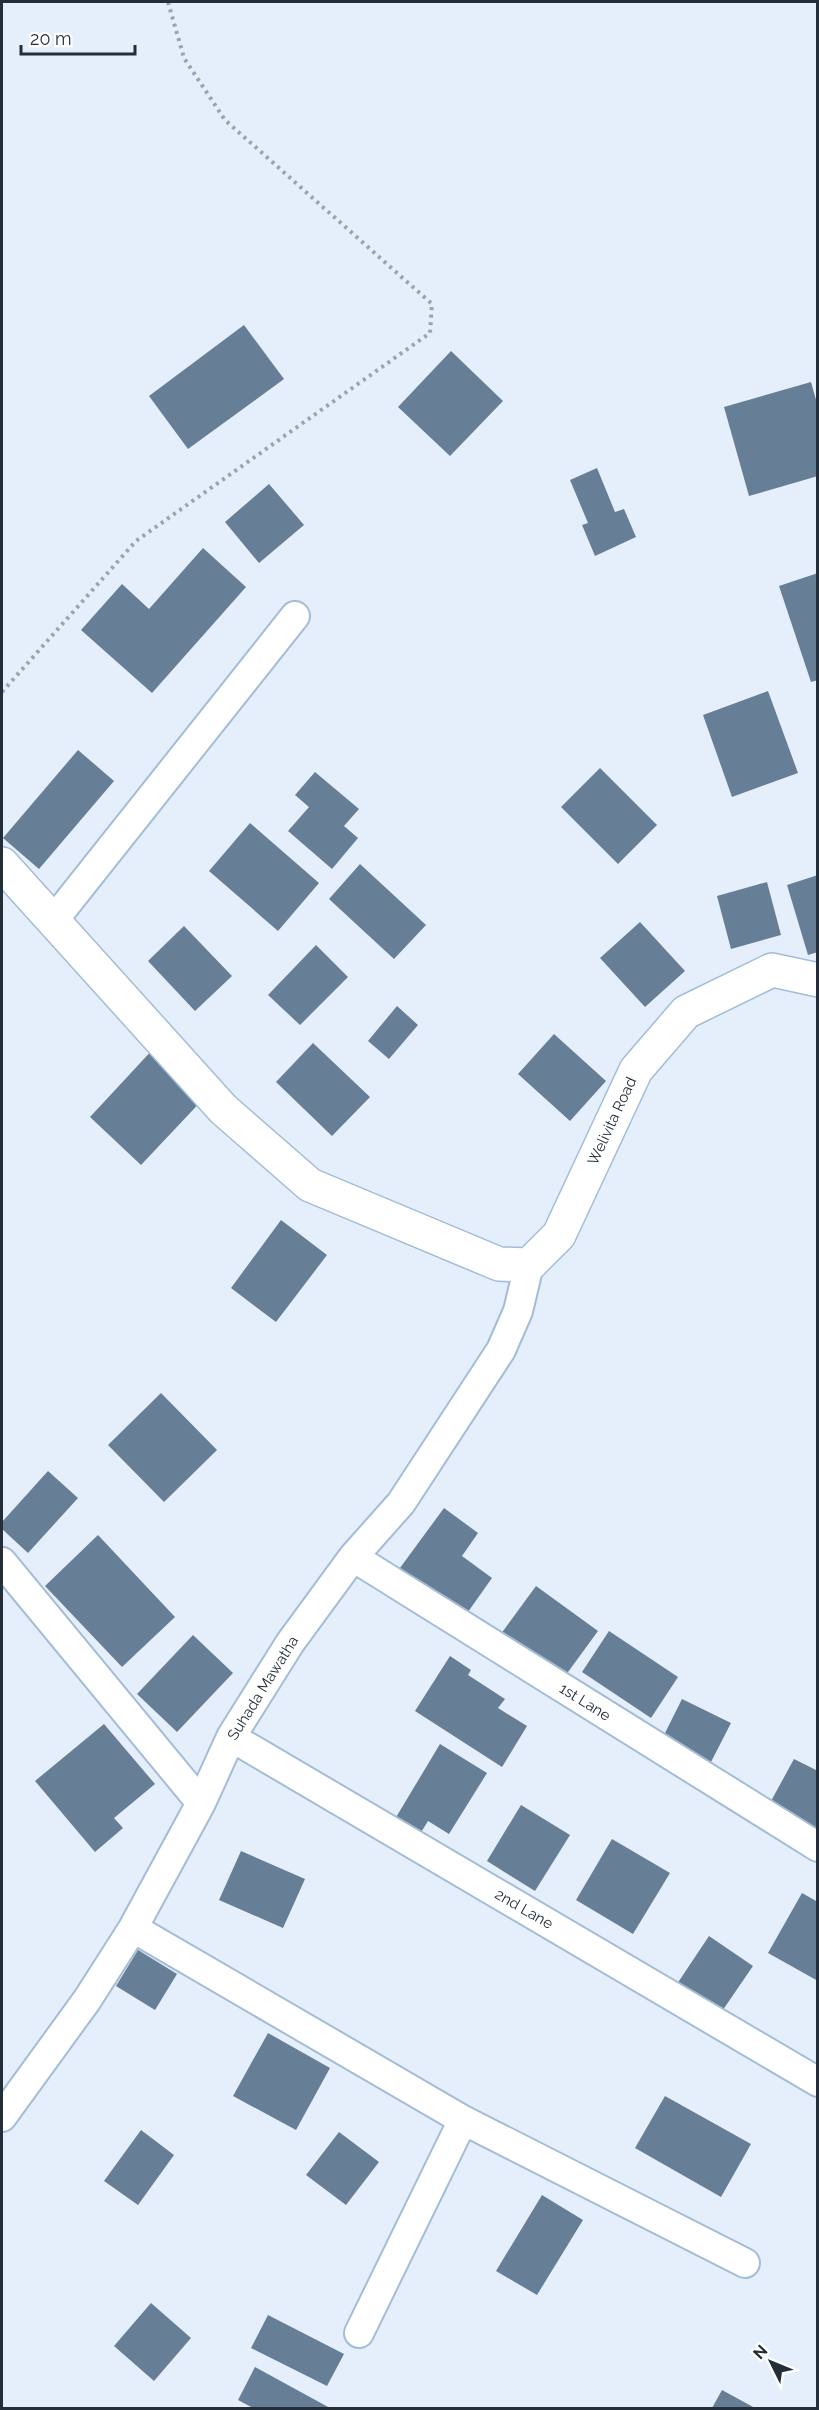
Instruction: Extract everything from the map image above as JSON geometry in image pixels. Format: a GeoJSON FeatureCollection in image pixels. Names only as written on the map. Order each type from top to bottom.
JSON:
{"type":"FeatureCollection","features":[{"type":"Feature","properties":{"kind":"street"},"geometry":{"type":"LineString","coordinates":[[53,921],[295,616]]}},
{"type":"Feature","properties":{"kind":"street"},"geometry":{"type":"LineString","coordinates":[[2,864],[223,1109],[310,1185],[499,1264],[530,1264]]}},
{"type":"Feature","properties":{"kind":"street","name":"Welivita Road"},"geometry":{"type":"LineString","coordinates":[[530,1264],[559,1235],[636,1070],[686,1012],[772,970],[818,980]]}},
{"type":"Feature","properties":{"kind":"street","name":"Suhada Mawatha"},"geometry":{"type":"LineString","coordinates":[[2,2117],[87,2000],[133,1928],[201,1803],[231,1737],[290,1643],[353,1557],[401,1503],[501,1350],[518,1311],[530,1264]]}},
{"type":"Feature","properties":{"kind":"street","name":"1st Lane"},"geometry":{"type":"LineString","coordinates":[[353,1557],[818,1847]]}},
{"type":"Feature","properties":{"kind":"street"},"geometry":{"type":"LineString","coordinates":[[2,1562],[201,1803]]}},
{"type":"Feature","properties":{"kind":"street","name":"2nd Lane"},"geometry":{"type":"LineString","coordinates":[[231,1737],[818,2082]]}},
{"type":"Feature","properties":{"kind":"street"},"geometry":{"type":"LineString","coordinates":[[133,1928],[463,2120],[745,2263]]}},
{"type":"Feature","properties":{"kind":"street"},"geometry":{"type":"LineString","coordinates":[[359,2333],[463,2120]]}},
{"type":"Feature","properties":{"kind":"path"},"geometry":{"type":"LineString","coordinates":[[2,692],[136,541],[430,333],[432,304],[225,120],[184,58],[168,2]]}},
{"type":"Feature","properties":{"kind":"building"},"geometry":{"type":"Polygon","coordinates":[[[244,325],[284,379],[188,449],[149,396],[244,325]]]}},
{"type":"Feature","properties":{"kind":"building"},"geometry":{"type":"Polygon","coordinates":[[[451,351],[503,401],[450,456],[398,407],[451,351]]]}},
{"type":"Feature","properties":{"kind":"building"},"geometry":{"type":"Polygon","coordinates":[[[811,382],[818,407],[818,476],[749,496],[724,407],[811,382]]]}},
{"type":"Feature","properties":{"kind":"building"},"geometry":{"type":"Polygon","coordinates":[[[597,468],[615,512],[624,509],[636,537],[595,556],[582,525],[588,523],[570,480],[597,468]]]}},
{"type":"Feature","properties":{"kind":"building"},"geometry":{"type":"Polygon","coordinates":[[[269,484],[304,525],[259,563],[225,522],[269,484]]]}},
{"type":"Feature","properties":{"kind":"building"},"geometry":{"type":"Polygon","coordinates":[[[203,548],[246,587],[152,693],[81,630],[122,584],[149,609],[203,548]]]}},
{"type":"Feature","properties":{"kind":"building"},"geometry":{"type":"Polygon","coordinates":[[[818,573],[818,680],[811,682],[779,586],[818,573]]]}},
{"type":"Feature","properties":{"kind":"building"},"geometry":{"type":"Polygon","coordinates":[[[768,691],[798,773],[732,797],[703,715],[768,691]]]}},
{"type":"Feature","properties":{"kind":"building"},"geometry":{"type":"Polygon","coordinates":[[[78,750],[114,781],[39,869],[3,838],[78,750]]]}},
{"type":"Feature","properties":{"kind":"building"},"geometry":{"type":"Polygon","coordinates":[[[600,768],[657,825],[618,864],[561,807],[600,768]]]}},
{"type":"Feature","properties":{"kind":"building"},"geometry":{"type":"Polygon","coordinates":[[[315,772],[359,809],[344,826],[358,838],[332,869],[288,831],[309,807],[295,795],[315,772]]]}},
{"type":"Feature","properties":{"kind":"building"},"geometry":{"type":"Polygon","coordinates":[[[250,823],[319,883],[278,931],[209,871],[250,823]]]}},
{"type":"Feature","properties":{"kind":"building"},"geometry":{"type":"Polygon","coordinates":[[[360,864],[426,925],[394,959],[329,899],[360,864]]]}},
{"type":"Feature","properties":{"kind":"building"},"geometry":{"type":"Polygon","coordinates":[[[818,875],[818,952],[808,955],[787,885],[818,875]]]}},
{"type":"Feature","properties":{"kind":"building"},"geometry":{"type":"Polygon","coordinates":[[[767,882],[781,935],[731,949],[717,896],[767,882]]]}},
{"type":"Feature","properties":{"kind":"building"},"geometry":{"type":"Polygon","coordinates":[[[640,922],[685,971],[645,1007],[600,958],[640,922]]]}},
{"type":"Feature","properties":{"kind":"building"},"geometry":{"type":"Polygon","coordinates":[[[184,926],[232,976],[195,1011],[148,961],[184,926]]]}},
{"type":"Feature","properties":{"kind":"building"},"geometry":{"type":"Polygon","coordinates":[[[316,945],[348,977],[300,1025],[268,995],[316,945]]]}},
{"type":"Feature","properties":{"kind":"building"},"geometry":{"type":"Polygon","coordinates":[[[397,1006],[418,1025],[389,1059],[368,1041],[397,1006]]]}},
{"type":"Feature","properties":{"kind":"building"},"geometry":{"type":"Polygon","coordinates":[[[554,1034],[606,1081],[570,1121],[518,1074],[554,1034]]]}},
{"type":"Feature","properties":{"kind":"building"},"geometry":{"type":"Polygon","coordinates":[[[313,1043],[370,1097],[332,1136],[276,1082],[313,1043]]]}},
{"type":"Feature","properties":{"kind":"building"},"geometry":{"type":"Polygon","coordinates":[[[155,1047],[207,1095],[141,1165],[90,1117],[155,1047]]]}},
{"type":"Feature","properties":{"kind":"building"},"geometry":{"type":"Polygon","coordinates":[[[281,1220],[327,1255],[276,1322],[231,1288],[281,1220]]]}},
{"type":"Feature","properties":{"kind":"building"},"geometry":{"type":"Polygon","coordinates":[[[161,1393],[217,1450],[164,1502],[108,1445],[161,1393]]]}},
{"type":"Feature","properties":{"kind":"building"},"geometry":{"type":"Polygon","coordinates":[[[48,1471],[78,1498],[28,1553],[2,1529],[2,1522],[48,1471]]]}},
{"type":"Feature","properties":{"kind":"building"},"geometry":{"type":"Polygon","coordinates":[[[444,1508],[478,1533],[462,1556],[492,1578],[463,1619],[397,1572],[444,1508]]]}},
{"type":"Feature","properties":{"kind":"building"},"geometry":{"type":"Polygon","coordinates":[[[98,1535],[175,1617],[122,1667],[45,1586],[98,1535]]]}},
{"type":"Feature","properties":{"kind":"building"},"geometry":{"type":"Polygon","coordinates":[[[536,1586],[598,1631],[560,1683],[498,1638],[536,1586]]]}},
{"type":"Feature","properties":{"kind":"building"},"geometry":{"type":"Polygon","coordinates":[[[609,1631],[678,1677],[651,1718],[582,1672],[609,1631]]]}},
{"type":"Feature","properties":{"kind":"building"},"geometry":{"type":"Polygon","coordinates":[[[193,1635],[233,1673],[177,1732],[137,1694],[193,1635]]]}},
{"type":"Feature","properties":{"kind":"building"},"geometry":{"type":"Polygon","coordinates":[[[450,1656],[471,1670],[468,1675],[505,1699],[498,1708],[527,1726],[502,1767],[415,1711],[450,1656]]]}},
{"type":"Feature","properties":{"kind":"building"},"geometry":{"type":"Polygon","coordinates":[[[682,1699],[731,1723],[711,1762],[663,1737],[682,1699]]]}},
{"type":"Feature","properties":{"kind":"building"},"geometry":{"type":"Polygon","coordinates":[[[104,1724],[155,1784],[114,1818],[123,1828],[95,1852],[35,1781],[104,1724]]]}},
{"type":"Feature","properties":{"kind":"building"},"geometry":{"type":"Polygon","coordinates":[[[440,1744],[487,1773],[449,1834],[428,1821],[420,1834],[395,1819],[440,1744]]]}},
{"type":"Feature","properties":{"kind":"building"},"geometry":{"type":"Polygon","coordinates":[[[794,1759],[818,1771],[818,1840],[765,1812],[794,1759]]]}},
{"type":"Feature","properties":{"kind":"building"},"geometry":{"type":"Polygon","coordinates":[[[521,1805],[570,1835],[535,1891],[487,1861],[521,1805]]]}},
{"type":"Feature","properties":{"kind":"building"},"geometry":{"type":"Polygon","coordinates":[[[612,1839],[670,1873],[633,1934],[576,1900],[612,1839]]]}},
{"type":"Feature","properties":{"kind":"building"},"geometry":{"type":"Polygon","coordinates":[[[241,1851],[305,1879],[283,1928],[219,1900],[241,1851]]]}},
{"type":"Feature","properties":{"kind":"building"},"geometry":{"type":"Polygon","coordinates":[[[802,1893],[818,1902],[818,1981],[768,1953],[802,1893]]]}},
{"type":"Feature","properties":{"kind":"building"},"geometry":{"type":"Polygon","coordinates":[[[709,1936],[753,1966],[716,2020],[673,1990],[709,1936]]]}},
{"type":"Feature","properties":{"kind":"building"},"geometry":{"type":"Polygon","coordinates":[[[138,1950],[177,1974],[155,2010],[116,1986],[138,1950]]]}},
{"type":"Feature","properties":{"kind":"building"},"geometry":{"type":"Polygon","coordinates":[[[268,2033],[330,2068],[296,2130],[233,2096],[268,2033]]]}},
{"type":"Feature","properties":{"kind":"building"},"geometry":{"type":"Polygon","coordinates":[[[665,2096],[751,2144],[721,2197],[635,2148],[665,2096]]]}},
{"type":"Feature","properties":{"kind":"building"},"geometry":{"type":"Polygon","coordinates":[[[141,2130],[174,2155],[138,2205],[104,2181],[141,2130]]]}},
{"type":"Feature","properties":{"kind":"building"},"geometry":{"type":"Polygon","coordinates":[[[339,2132],[379,2162],[346,2205],[306,2175],[339,2132]]]}},
{"type":"Feature","properties":{"kind":"building"},"geometry":{"type":"Polygon","coordinates":[[[542,2195],[583,2220],[537,2295],[496,2271],[542,2195]]]}},
{"type":"Feature","properties":{"kind":"building"},"geometry":{"type":"Polygon","coordinates":[[[151,2303],[191,2338],[154,2381],[114,2346],[151,2303]]]}},
{"type":"Feature","properties":{"kind":"building"},"geometry":{"type":"Polygon","coordinates":[[[268,2315],[344,2354],[327,2386],[251,2348],[268,2315]]]}},
{"type":"Feature","properties":{"kind":"building"},"geometry":{"type":"Polygon","coordinates":[[[255,2367],[330,2408],[253,2408],[238,2400],[255,2367]]]}},
{"type":"Feature","properties":{"kind":"building"},"geometry":{"type":"Polygon","coordinates":[[[722,2390],[755,2408],[712,2408],[722,2390]]]}}]}
